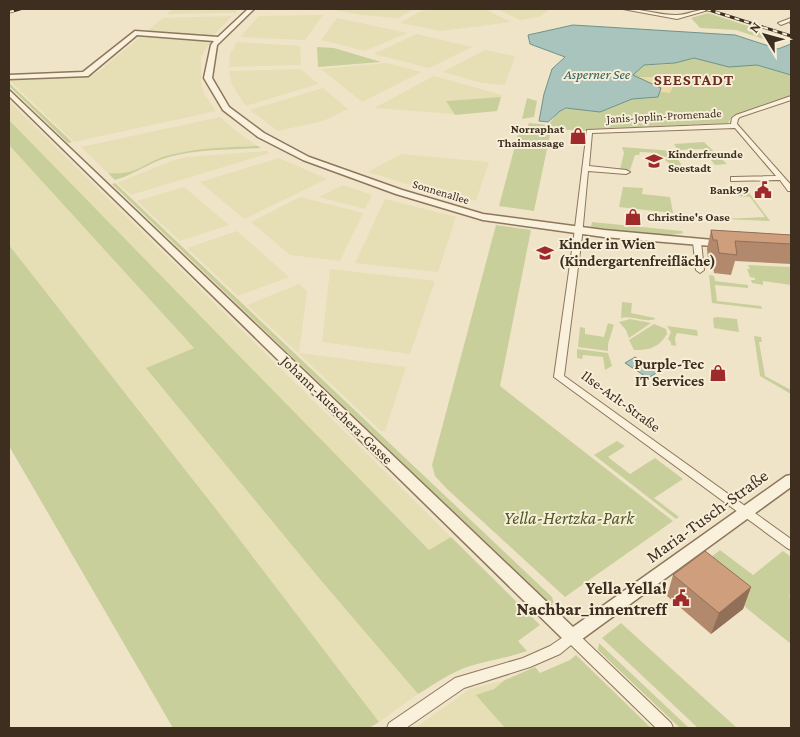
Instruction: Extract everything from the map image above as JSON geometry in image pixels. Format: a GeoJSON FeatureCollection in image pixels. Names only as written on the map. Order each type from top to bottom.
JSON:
{"type":"FeatureCollection","features":[{"type":"Feature","properties":{"kind":"street","name":"Sonnenallee"},"geometry":{"type":"LineString","coordinates":[[251,9],[217,38],[210,51],[207,66],[211,87],[232,116],[273,142],[343,174],[472,214],[578,230],[730,245]]}},
{"type":"Feature","properties":{"kind":"street"},"geometry":{"type":"LineString","coordinates":[[626,9],[683,16],[709,9]]}},
{"type":"Feature","properties":{"kind":"street"},"geometry":{"type":"LineString","coordinates":[[781,23],[791,19]]}},
{"type":"Feature","properties":{"kind":"street"},"geometry":{"type":"LineString","coordinates":[[9,77],[85,74],[135,33],[217,38]]}},
{"type":"Feature","properties":{"kind":"street","name":"Johann-Kutschera-Gasse"},"geometry":{"type":"LineString","coordinates":[[9,92],[666,728]]}},
{"type":"Feature","properties":{"kind":"street","name":"Janis-Joplin-Promenade"},"geometry":{"type":"LineString","coordinates":[[589,131],[734,125],[735,118],[738,116],[791,98]]}},
{"type":"Feature","properties":{"kind":"street"},"geometry":{"type":"LineString","coordinates":[[734,125],[740,128],[791,189]]}},
{"type":"Feature","properties":{"kind":"street","name":"Ilse-Arlt-Straße"},"geometry":{"type":"LineString","coordinates":[[589,131],[559,377],[791,544]]}},
{"type":"Feature","properties":{"kind":"street"},"geometry":{"type":"LineString","coordinates":[[585,168],[626,172]]}},
{"type":"Feature","properties":{"kind":"street"},"geometry":{"type":"LineString","coordinates":[[734,179],[782,178]]}},
{"type":"Feature","properties":{"kind":"street"},"geometry":{"type":"LineString","coordinates":[[697,242],[700,270]]}},
{"type":"Feature","properties":{"kind":"street","name":"Maria-Tusch-Straße"},"geometry":{"type":"LineString","coordinates":[[572,637],[791,480]]}},
{"type":"Feature","properties":{"kind":"street"},"geometry":{"type":"LineString","coordinates":[[394,728],[460,683],[541,657],[555,650],[572,637]]}},
{"type":"Feature","properties":{"kind":"shaded area"},"geometry":{"type":"Polygon","coordinates":[[[173,9],[237,10],[236,13],[166,14],[173,9]]]}},
{"type":"Feature","properties":{"kind":"shaded area"},"geometry":{"type":"Polygon","coordinates":[[[330,9],[412,10],[398,18],[361,15],[330,9]]]}},
{"type":"Feature","properties":{"kind":"shaded area"},"geometry":{"type":"Polygon","coordinates":[[[485,9],[511,22],[441,31],[400,23],[421,11],[485,9]]]}},
{"type":"Feature","properties":{"kind":"shaded area"},"geometry":{"type":"Polygon","coordinates":[[[497,9],[551,9],[539,17],[520,20],[497,9]]]}},
{"type":"Feature","properties":{"kind":"shaded area"},"geometry":{"type":"Polygon","coordinates":[[[323,15],[305,40],[240,37],[259,16],[323,15]]]}},
{"type":"Feature","properties":{"kind":"shaded area"},"geometry":{"type":"Polygon","coordinates":[[[232,16],[215,34],[201,57],[201,83],[204,94],[216,111],[74,142],[9,80],[89,76],[98,72],[163,18],[232,16]]]}},
{"type":"Feature","properties":{"kind":"shaded area"},"geometry":{"type":"Polygon","coordinates":[[[337,18],[407,33],[365,51],[321,40],[337,18]]]}},
{"type":"Feature","properties":{"kind":"shaded area"},"geometry":{"type":"Polygon","coordinates":[[[416,34],[472,47],[429,68],[374,54],[416,34]]]}},
{"type":"Feature","properties":{"kind":"shaded area"},"geometry":{"type":"Polygon","coordinates":[[[237,42],[300,46],[301,65],[229,67],[230,55],[237,42]]]}},
{"type":"Feature","properties":{"kind":"shaded area"},"geometry":{"type":"Polygon","coordinates":[[[485,50],[515,56],[505,85],[482,83],[443,72],[485,50]]]}},
{"type":"Feature","properties":{"kind":"shaded area"},"geometry":{"type":"Polygon","coordinates":[[[387,63],[421,72],[362,102],[321,69],[387,63]]]}},
{"type":"Feature","properties":{"kind":"shaded area"},"geometry":{"type":"Polygon","coordinates":[[[301,69],[318,84],[246,106],[232,85],[229,71],[301,69]]]}},
{"type":"Feature","properties":{"kind":"shaded area"},"geometry":{"type":"Polygon","coordinates":[[[434,76],[502,95],[501,97],[447,101],[454,114],[374,108],[434,76]]]}},
{"type":"Feature","properties":{"kind":"shaded area"},"geometry":{"type":"Polygon","coordinates":[[[323,88],[348,109],[323,121],[278,131],[250,110],[323,88]]]}},
{"type":"Feature","properties":{"kind":"shaded area"},"geometry":{"type":"Polygon","coordinates":[[[9,101],[451,537],[429,550],[9,120],[9,101]]]}},
{"type":"Feature","properties":{"kind":"shaded area"},"geometry":{"type":"Polygon","coordinates":[[[220,117],[258,146],[227,147],[176,154],[159,158],[135,171],[119,174],[108,173],[81,147],[220,117]]]}},
{"type":"Feature","properties":{"kind":"shaded area"},"geometry":{"type":"Polygon","coordinates":[[[9,145],[194,348],[147,368],[319,578],[418,694],[379,722],[230,527],[9,245],[9,145]]]}},
{"type":"Feature","properties":{"kind":"shaded area"},"geometry":{"type":"Polygon","coordinates":[[[267,151],[270,153],[131,195],[117,183],[171,161],[187,157],[267,151]]]}},
{"type":"Feature","properties":{"kind":"shaded area"},"geometry":{"type":"Polygon","coordinates":[[[401,154],[489,162],[476,201],[414,186],[368,172],[401,154]]]}},
{"type":"Feature","properties":{"kind":"shaded area"},"geometry":{"type":"Polygon","coordinates":[[[279,158],[327,179],[244,219],[200,182],[279,158]]]}},
{"type":"Feature","properties":{"kind":"shaded area"},"geometry":{"type":"Polygon","coordinates":[[[343,185],[372,195],[365,209],[319,197],[343,185]]]}},
{"type":"Feature","properties":{"kind":"shaded area"},"geometry":{"type":"Polygon","coordinates":[[[184,187],[229,225],[180,241],[137,201],[184,187]]]}},
{"type":"Feature","properties":{"kind":"shaded area"},"geometry":{"type":"Polygon","coordinates":[[[300,197],[363,213],[340,261],[290,255],[251,222],[300,197]]]}},
{"type":"Feature","properties":{"kind":"shaded area"},"geometry":{"type":"Polygon","coordinates":[[[385,199],[456,217],[438,272],[355,263],[385,199]]]}},
{"type":"Feature","properties":{"kind":"shaded area"},"geometry":{"type":"Polygon","coordinates":[[[237,231],[289,277],[238,296],[187,248],[237,231]]]}},
{"type":"Feature","properties":{"kind":"shaded area"},"geometry":{"type":"Polygon","coordinates":[[[330,269],[435,281],[410,354],[322,342],[330,269]]]}},
{"type":"Feature","properties":{"kind":"shaded area"},"geometry":{"type":"Polygon","coordinates":[[[299,284],[307,291],[299,353],[406,367],[385,431],[381,431],[247,305],[299,284]]]}},
{"type":"Feature","properties":{"kind":"shaded area"},"geometry":{"type":"Polygon","coordinates":[[[505,680],[482,699],[509,728],[415,728],[470,689],[505,680]]]}},
{"type":"Feature","properties":{"kind":"green space"},"geometry":{"type":"Polygon","coordinates":[[[708,13],[788,39],[775,43],[736,30],[700,28],[691,18],[708,13]]]}},
{"type":"Feature","properties":{"kind":"green space"},"geometry":{"type":"Polygon","coordinates":[[[317,47],[334,48],[381,62],[318,67],[317,47]]]}},
{"type":"Feature","properties":{"kind":"green space"},"geometry":{"type":"Polygon","coordinates":[[[694,58],[757,65],[791,75],[791,96],[732,116],[728,123],[590,129],[584,131],[544,128],[551,130],[534,211],[499,206],[520,127],[527,128],[529,123],[548,125],[556,115],[554,112],[570,108],[600,112],[629,100],[633,74],[644,65],[671,64],[694,58]]]}},
{"type":"Feature","properties":{"kind":"green space"},"geometry":{"type":"Polygon","coordinates":[[[9,83],[72,142],[68,143],[9,86],[9,83]]]}},
{"type":"Feature","properties":{"kind":"green space"},"geometry":{"type":"Polygon","coordinates":[[[501,97],[497,111],[455,115],[446,101],[501,97]]]}},
{"type":"Feature","properties":{"kind":"green space"},"geometry":{"type":"Polygon","coordinates":[[[527,98],[537,101],[534,117],[522,119],[527,98]]]}},
{"type":"Feature","properties":{"kind":"green space"},"geometry":{"type":"Polygon","coordinates":[[[9,120],[429,550],[451,537],[540,625],[518,641],[527,651],[463,669],[418,694],[319,578],[146,368],[194,348],[9,145],[9,120]]]}},
{"type":"Feature","properties":{"kind":"green space"},"geometry":{"type":"Polygon","coordinates":[[[704,142],[727,164],[715,165],[702,149],[678,150],[674,144],[704,142]]]}},
{"type":"Feature","properties":{"kind":"green space"},"geometry":{"type":"Polygon","coordinates":[[[258,146],[261,148],[180,154],[155,162],[115,180],[108,173],[135,170],[161,158],[191,151],[258,146]]]}},
{"type":"Feature","properties":{"kind":"green space"},"geometry":{"type":"Polygon","coordinates":[[[622,147],[673,151],[682,166],[672,166],[657,153],[640,152],[639,155],[635,155],[630,170],[620,169],[624,153],[622,147]]]}},
{"type":"Feature","properties":{"kind":"green space"},"geometry":{"type":"Polygon","coordinates":[[[115,183],[552,597],[554,604],[548,602],[112,184],[115,183]]]}},
{"type":"Feature","properties":{"kind":"green space"},"geometry":{"type":"Polygon","coordinates":[[[623,187],[643,188],[642,194],[670,197],[673,213],[619,207],[623,187]]]}},
{"type":"Feature","properties":{"kind":"green space"},"geometry":{"type":"Polygon","coordinates":[[[724,189],[747,190],[770,221],[723,219],[765,217],[750,197],[725,195],[724,189]]]}},
{"type":"Feature","properties":{"kind":"green space"},"geometry":{"type":"Polygon","coordinates":[[[592,222],[682,231],[683,233],[672,235],[637,234],[591,227],[592,222]]]}},
{"type":"Feature","properties":{"kind":"green space","name":"Yella-Hertzka-Park"},"geometry":{"type":"Polygon","coordinates":[[[496,225],[531,230],[500,386],[673,521],[565,597],[446,488],[435,476],[432,465],[496,225]]]}},
{"type":"Feature","properties":{"kind":"green space"},"geometry":{"type":"Polygon","coordinates":[[[9,245],[230,527],[379,722],[369,728],[173,728],[9,446],[9,245]]]}},
{"type":"Feature","properties":{"kind":"green space"},"geometry":{"type":"Polygon","coordinates":[[[748,265],[791,267],[791,285],[763,281],[763,285],[752,283],[751,280],[755,280],[755,278],[750,277],[747,269],[750,269],[748,265]]]}},
{"type":"Feature","properties":{"kind":"green space"},"geometry":{"type":"Polygon","coordinates":[[[709,275],[714,276],[715,281],[748,285],[748,288],[715,285],[717,301],[761,306],[762,309],[712,303],[709,275]]]}},
{"type":"Feature","properties":{"kind":"green space"},"geometry":{"type":"Polygon","coordinates":[[[622,302],[632,303],[631,313],[655,319],[621,318],[622,302]]]}},
{"type":"Feature","properties":{"kind":"green space"},"geometry":{"type":"Polygon","coordinates":[[[713,318],[737,319],[739,332],[719,329],[718,327],[718,329],[714,328],[713,318]]]}},
{"type":"Feature","properties":{"kind":"green space"},"geometry":{"type":"Polygon","coordinates":[[[630,319],[651,323],[629,338],[626,330],[619,322],[630,319]]]}},
{"type":"Feature","properties":{"kind":"green space"},"geometry":{"type":"Polygon","coordinates":[[[608,323],[614,325],[608,344],[608,351],[578,347],[580,327],[585,328],[585,334],[604,337],[608,323]]]}},
{"type":"Feature","properties":{"kind":"green space"},"geometry":{"type":"Polygon","coordinates":[[[654,324],[666,329],[667,334],[664,339],[653,347],[634,350],[629,340],[654,324]]]}},
{"type":"Feature","properties":{"kind":"green space"},"geometry":{"type":"Polygon","coordinates":[[[667,326],[697,330],[698,336],[677,333],[675,338],[676,346],[671,345],[668,339],[671,332],[667,326]]]}},
{"type":"Feature","properties":{"kind":"green space"},"geometry":{"type":"Polygon","coordinates":[[[754,336],[761,337],[762,342],[759,342],[765,376],[791,390],[791,394],[760,376],[754,336]]]}},
{"type":"Feature","properties":{"kind":"green space"},"geometry":{"type":"Polygon","coordinates":[[[577,349],[608,353],[612,366],[605,370],[603,357],[583,355],[582,359],[577,358],[577,349]]]}},
{"type":"Feature","properties":{"kind":"green space"},"geometry":{"type":"Polygon","coordinates":[[[617,441],[625,446],[608,457],[630,474],[655,458],[683,479],[654,498],[679,517],[676,519],[594,455],[617,441]]]}},
{"type":"Feature","properties":{"kind":"green space"},"geometry":{"type":"Polygon","coordinates":[[[720,550],[753,575],[783,551],[791,557],[791,594],[789,596],[791,598],[791,644],[697,568],[720,550]]]}},
{"type":"Feature","properties":{"kind":"green space"},"geometry":{"type":"Polygon","coordinates":[[[621,623],[737,728],[698,728],[602,638],[621,623]]]}},
{"type":"Feature","properties":{"kind":"green space"},"geometry":{"type":"Polygon","coordinates":[[[599,643],[689,728],[680,728],[598,650],[599,643]]]}},
{"type":"Feature","properties":{"kind":"green space"},"geometry":{"type":"Polygon","coordinates":[[[576,655],[651,728],[505,728],[476,695],[494,689],[505,680],[535,667],[540,673],[570,660],[576,655]]]}},
{"type":"Feature","properties":{"kind":"sand"},"geometry":{"type":"Polygon","coordinates":[[[636,77],[654,77],[673,87],[670,93],[661,92],[661,88],[636,77]]]}},
{"type":"Feature","properties":{"kind":"water","name":"Asperner See"},"geometry":{"type":"Polygon","coordinates":[[[573,25],[735,35],[778,49],[791,44],[791,75],[757,65],[729,67],[694,58],[675,63],[644,65],[633,75],[661,88],[658,97],[632,99],[600,112],[566,108],[548,122],[539,121],[544,94],[552,69],[565,57],[530,44],[528,35],[573,25]]]}},
{"type":"Feature","properties":{"kind":"water"},"geometry":{"type":"Polygon","coordinates":[[[635,357],[658,372],[648,378],[625,363],[635,357]]]}},
{"type":"Feature","properties":{"kind":"building"},"geometry":{"type":"Polygon","coordinates":[[[711,230],[791,235],[791,244],[735,241],[737,255],[719,253],[717,240],[713,240],[711,230]]]}},
{"type":"Feature","properties":{"kind":"building"},"geometry":{"type":"Polygon","coordinates":[[[705,551],[751,587],[719,613],[673,575],[705,551]]]}},
{"type":"Feature","properties":{"kind":"railway"},"geometry":{"type":"LineString","coordinates":[[9,12],[20,9]]}},
{"type":"Feature","properties":{"kind":"railway"},"geometry":{"type":"LineString","coordinates":[[706,9],[791,36]]}},
{"type":"Feature","properties":{"kind":"place","name":"Norraphat Thaimassage"},"geometry":{"type":"Point","coordinates":[578,136]}},
{"type":"Feature","properties":{"kind":"place","name":"Kinderfreunde Seestadt"},"geometry":{"type":"Point","coordinates":[654,161]}},
{"type":"Feature","properties":{"kind":"place","name":"Bank99"},"geometry":{"type":"Point","coordinates":[763,190]}},
{"type":"Feature","properties":{"kind":"place","name":"Christine's Oase"},"geometry":{"type":"Point","coordinates":[633,217]}},
{"type":"Feature","properties":{"kind":"place","name":"Kinder in Wien (Kindergartenfreifläche)"},"geometry":{"type":"Point","coordinates":[545,253]}},
{"type":"Feature","properties":{"kind":"place","name":"Purple-Tec IT Services"},"geometry":{"type":"Point","coordinates":[718,373]}},
{"type":"Feature","properties":{"kind":"place","name":"Yella Yella! Nachbar_innentreff"},"geometry":{"type":"Point","coordinates":[681,598]}},
{"type":"Feature","properties":{"kind":"district","name":"SEESTADT"},"geometry":{"type":"Point","coordinates":[694,79]}}]}
